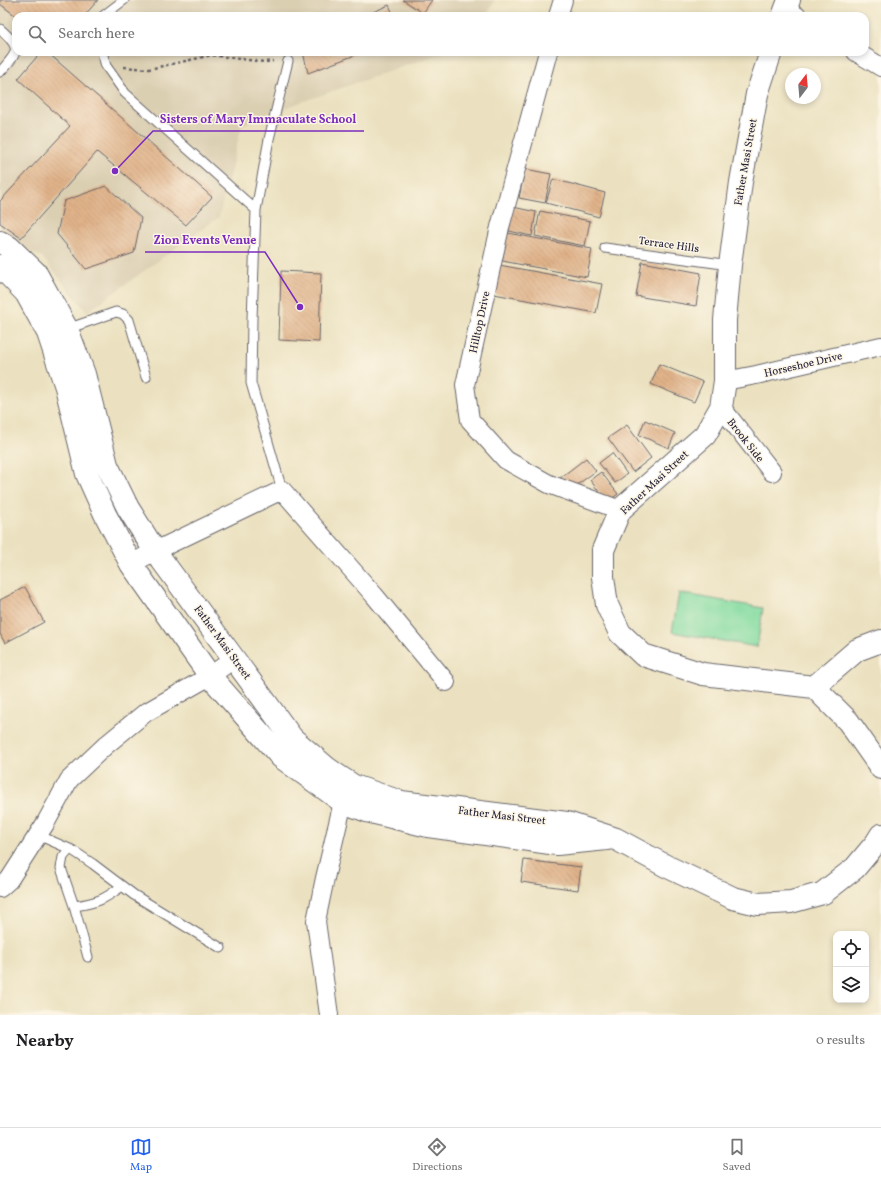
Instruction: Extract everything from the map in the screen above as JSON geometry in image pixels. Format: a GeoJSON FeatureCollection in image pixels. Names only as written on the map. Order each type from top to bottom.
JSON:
{"type":"FeatureCollection","features":[{"type":"Feature","properties":{"kind":"street"},"geometry":{"type":"LineString","coordinates":[[559,12],[563,0]]}},
{"type":"Feature","properties":{"kind":"street","name":"Hilltop Drive"},"geometry":{"type":"LineString","coordinates":[[547,56],[500,227],[465,385],[470,420],[506,460],[549,484],[620,510]]}},
{"type":"Feature","properties":{"kind":"street","name":"Father Masi Street"},"geometry":{"type":"LineString","coordinates":[[770,56],[758,94],[741,182],[730,265],[725,320],[725,381],[721,407],[706,435],[620,510],[603,550],[603,577],[607,605],[620,633],[643,655],[703,674],[814,687]]}},
{"type":"Feature","properties":{"kind":"street"},"geometry":{"type":"LineString","coordinates":[[863,56],[881,67]]}},
{"type":"Feature","properties":{"kind":"street","name":"Father Masi Street"},"geometry":{"type":"LineString","coordinates":[[0,242],[9,247],[36,273],[67,329],[84,374],[108,464],[128,508],[155,551],[235,658],[292,738],[327,768],[349,794]]}},
{"type":"Feature","properties":{"kind":"street","name":"Father Masi Street"},"geometry":{"type":"LineString","coordinates":[[0,266],[26,292],[48,333],[66,387],[87,474],[105,514],[131,564],[210,676],[281,757],[349,794],[567,823],[616,839],[666,866],[733,898],[758,904],[791,902],[823,893],[855,868],[881,835]]}},
{"type":"Feature","properties":{"kind":"street","name":"Horseshoe Drive"},"geometry":{"type":"LineString","coordinates":[[725,381],[881,346]]}},
{"type":"Feature","properties":{"kind":"street","name":"Brook Side"},"geometry":{"type":"LineString","coordinates":[[721,407],[772,472]]}},
{"type":"Feature","properties":{"kind":"street"},"geometry":{"type":"LineString","coordinates":[[131,564],[282,490],[374,595],[446,682]]}},
{"type":"Feature","properties":{"kind":"street"},"geometry":{"type":"LineString","coordinates":[[881,641],[857,650],[814,687],[848,721],[881,768]]}},
{"type":"Feature","properties":{"kind":"street"},"geometry":{"type":"LineString","coordinates":[[0,888],[9,880],[38,835],[69,780],[106,745],[145,713],[210,676],[235,658]]}},
{"type":"Feature","properties":{"kind":"street"},"geometry":{"type":"LineString","coordinates":[[329,1015],[316,920],[325,878],[349,794]]}},
{"type":"Feature","properties":{"kind":"lane"},"geometry":{"type":"LineString","coordinates":[[108,12],[124,0]]}},
{"type":"Feature","properties":{"kind":"lane"},"geometry":{"type":"LineString","coordinates":[[0,30],[12,39]]}},
{"type":"Feature","properties":{"kind":"lane"},"geometry":{"type":"LineString","coordinates":[[0,72],[15,56]]}},
{"type":"Feature","properties":{"kind":"lane"},"geometry":{"type":"LineString","coordinates":[[103,56],[106,66],[125,93],[256,210]]}},
{"type":"Feature","properties":{"kind":"lane"},"geometry":{"type":"LineString","coordinates":[[282,490],[252,383],[256,210],[269,139],[288,61]]}},
{"type":"Feature","properties":{"kind":"lane","name":"Terrace Hills"},"geometry":{"type":"LineString","coordinates":[[605,248],[730,265]]}},
{"type":"Feature","properties":{"kind":"lane"},"geometry":{"type":"LineString","coordinates":[[67,329],[116,312],[123,314],[128,320],[146,377]]}},
{"type":"Feature","properties":{"kind":"lane"},"geometry":{"type":"LineString","coordinates":[[38,835],[70,849],[93,864],[134,895],[221,948]]}},
{"type":"Feature","properties":{"kind":"lane"},"geometry":{"type":"LineString","coordinates":[[70,849],[63,857],[61,868],[74,906],[88,958]]}},
{"type":"Feature","properties":{"kind":"lane"},"geometry":{"type":"LineString","coordinates":[[74,906],[91,904],[122,886]]}},
{"type":"Feature","properties":{"kind":"path"},"geometry":{"type":"LineString","coordinates":[[106,66],[149,69],[208,56]]}},
{"type":"Feature","properties":{"kind":"path"},"geometry":{"type":"LineString","coordinates":[[220,56],[265,62],[288,61]]}},
{"type":"Feature","properties":{"kind":"shaded area"},"geometry":{"type":"Polygon","coordinates":[[[0,0],[495,0],[488,12],[12,12],[12,56],[434,56],[270,113],[242,125],[219,217],[87,312],[42,257],[0,238],[0,0]]]}},
{"type":"Feature","properties":{"kind":"green space"},"geometry":{"type":"Polygon","coordinates":[[[679,593],[763,608],[757,647],[672,632],[679,593]]]}},
{"type":"Feature","properties":{"kind":"building"},"geometry":{"type":"Polygon","coordinates":[[[0,0],[98,0],[88,12],[12,13],[0,4],[0,0]]]}},
{"type":"Feature","properties":{"kind":"building"},"geometry":{"type":"Polygon","coordinates":[[[403,0],[432,0],[424,12],[403,0]]]}},
{"type":"Feature","properties":{"kind":"building"},"geometry":{"type":"Polygon","coordinates":[[[389,5],[392,12],[373,12],[389,5]]]}},
{"type":"Feature","properties":{"kind":"building"},"geometry":{"type":"Polygon","coordinates":[[[38,56],[52,56],[212,197],[186,225],[97,152],[21,238],[0,223],[0,201],[70,126],[18,79],[38,56]]]}},
{"type":"Feature","properties":{"kind":"building"},"geometry":{"type":"Polygon","coordinates":[[[304,56],[353,56],[308,73],[304,56]]]}},
{"type":"Feature","properties":{"kind":"building"},"geometry":{"type":"Polygon","coordinates":[[[525,169],[551,174],[545,203],[519,198],[525,169]]]}},
{"type":"Feature","properties":{"kind":"building"},"geometry":{"type":"Polygon","coordinates":[[[553,179],[605,193],[599,217],[546,203],[553,179]]]}},
{"type":"Feature","properties":{"kind":"building"},"geometry":{"type":"Polygon","coordinates":[[[106,186],[141,218],[134,253],[86,269],[57,234],[64,201],[106,186]]]}},
{"type":"Feature","properties":{"kind":"building"},"geometry":{"type":"Polygon","coordinates":[[[513,207],[536,212],[532,236],[509,231],[513,207]]]}},
{"type":"Feature","properties":{"kind":"building"},"geometry":{"type":"Polygon","coordinates":[[[540,211],[590,221],[585,246],[535,236],[540,211]]]}},
{"type":"Feature","properties":{"kind":"building"},"geometry":{"type":"Polygon","coordinates":[[[508,233],[592,249],[587,277],[502,261],[508,233]]]}},
{"type":"Feature","properties":{"kind":"building"},"geometry":{"type":"Polygon","coordinates":[[[642,262],[701,273],[696,306],[636,296],[642,262]]]}},
{"type":"Feature","properties":{"kind":"building"},"geometry":{"type":"Polygon","coordinates":[[[499,265],[602,284],[596,313],[494,294],[499,265]]]}},
{"type":"Feature","properties":{"kind":"building"},"geometry":{"type":"Polygon","coordinates":[[[281,271],[321,273],[319,342],[279,340],[281,271]]]}},
{"type":"Feature","properties":{"kind":"building"},"geometry":{"type":"Polygon","coordinates":[[[659,364],[703,382],[694,402],[651,384],[659,364]]]}},
{"type":"Feature","properties":{"kind":"building"},"geometry":{"type":"Polygon","coordinates":[[[645,420],[675,433],[669,448],[639,435],[645,420]]]}},
{"type":"Feature","properties":{"kind":"building"},"geometry":{"type":"Polygon","coordinates":[[[627,425],[651,458],[633,472],[608,438],[627,425]]]}},
{"type":"Feature","properties":{"kind":"building"},"geometry":{"type":"Polygon","coordinates":[[[612,453],[627,474],[615,483],[599,463],[612,453]]]}},
{"type":"Feature","properties":{"kind":"building"},"geometry":{"type":"Polygon","coordinates":[[[586,458],[596,471],[570,490],[560,478],[586,458]]]}},
{"type":"Feature","properties":{"kind":"building"},"geometry":{"type":"Polygon","coordinates":[[[601,472],[618,494],[607,502],[590,480],[601,472]]]}},
{"type":"Feature","properties":{"kind":"building"},"geometry":{"type":"Polygon","coordinates":[[[25,587],[44,622],[5,643],[0,634],[0,600],[25,587]]]}},
{"type":"Feature","properties":{"kind":"building"},"geometry":{"type":"Polygon","coordinates":[[[524,860],[581,867],[578,890],[521,882],[524,860]]]}},
{"type":"Feature","properties":{"kind":"place","name":"Sisters of Mary Immaculate School"},"geometry":{"type":"Point","coordinates":[115,171]}},
{"type":"Feature","properties":{"kind":"place","name":"Zion Events Venue"},"geometry":{"type":"Point","coordinates":[300,307]}}]}
